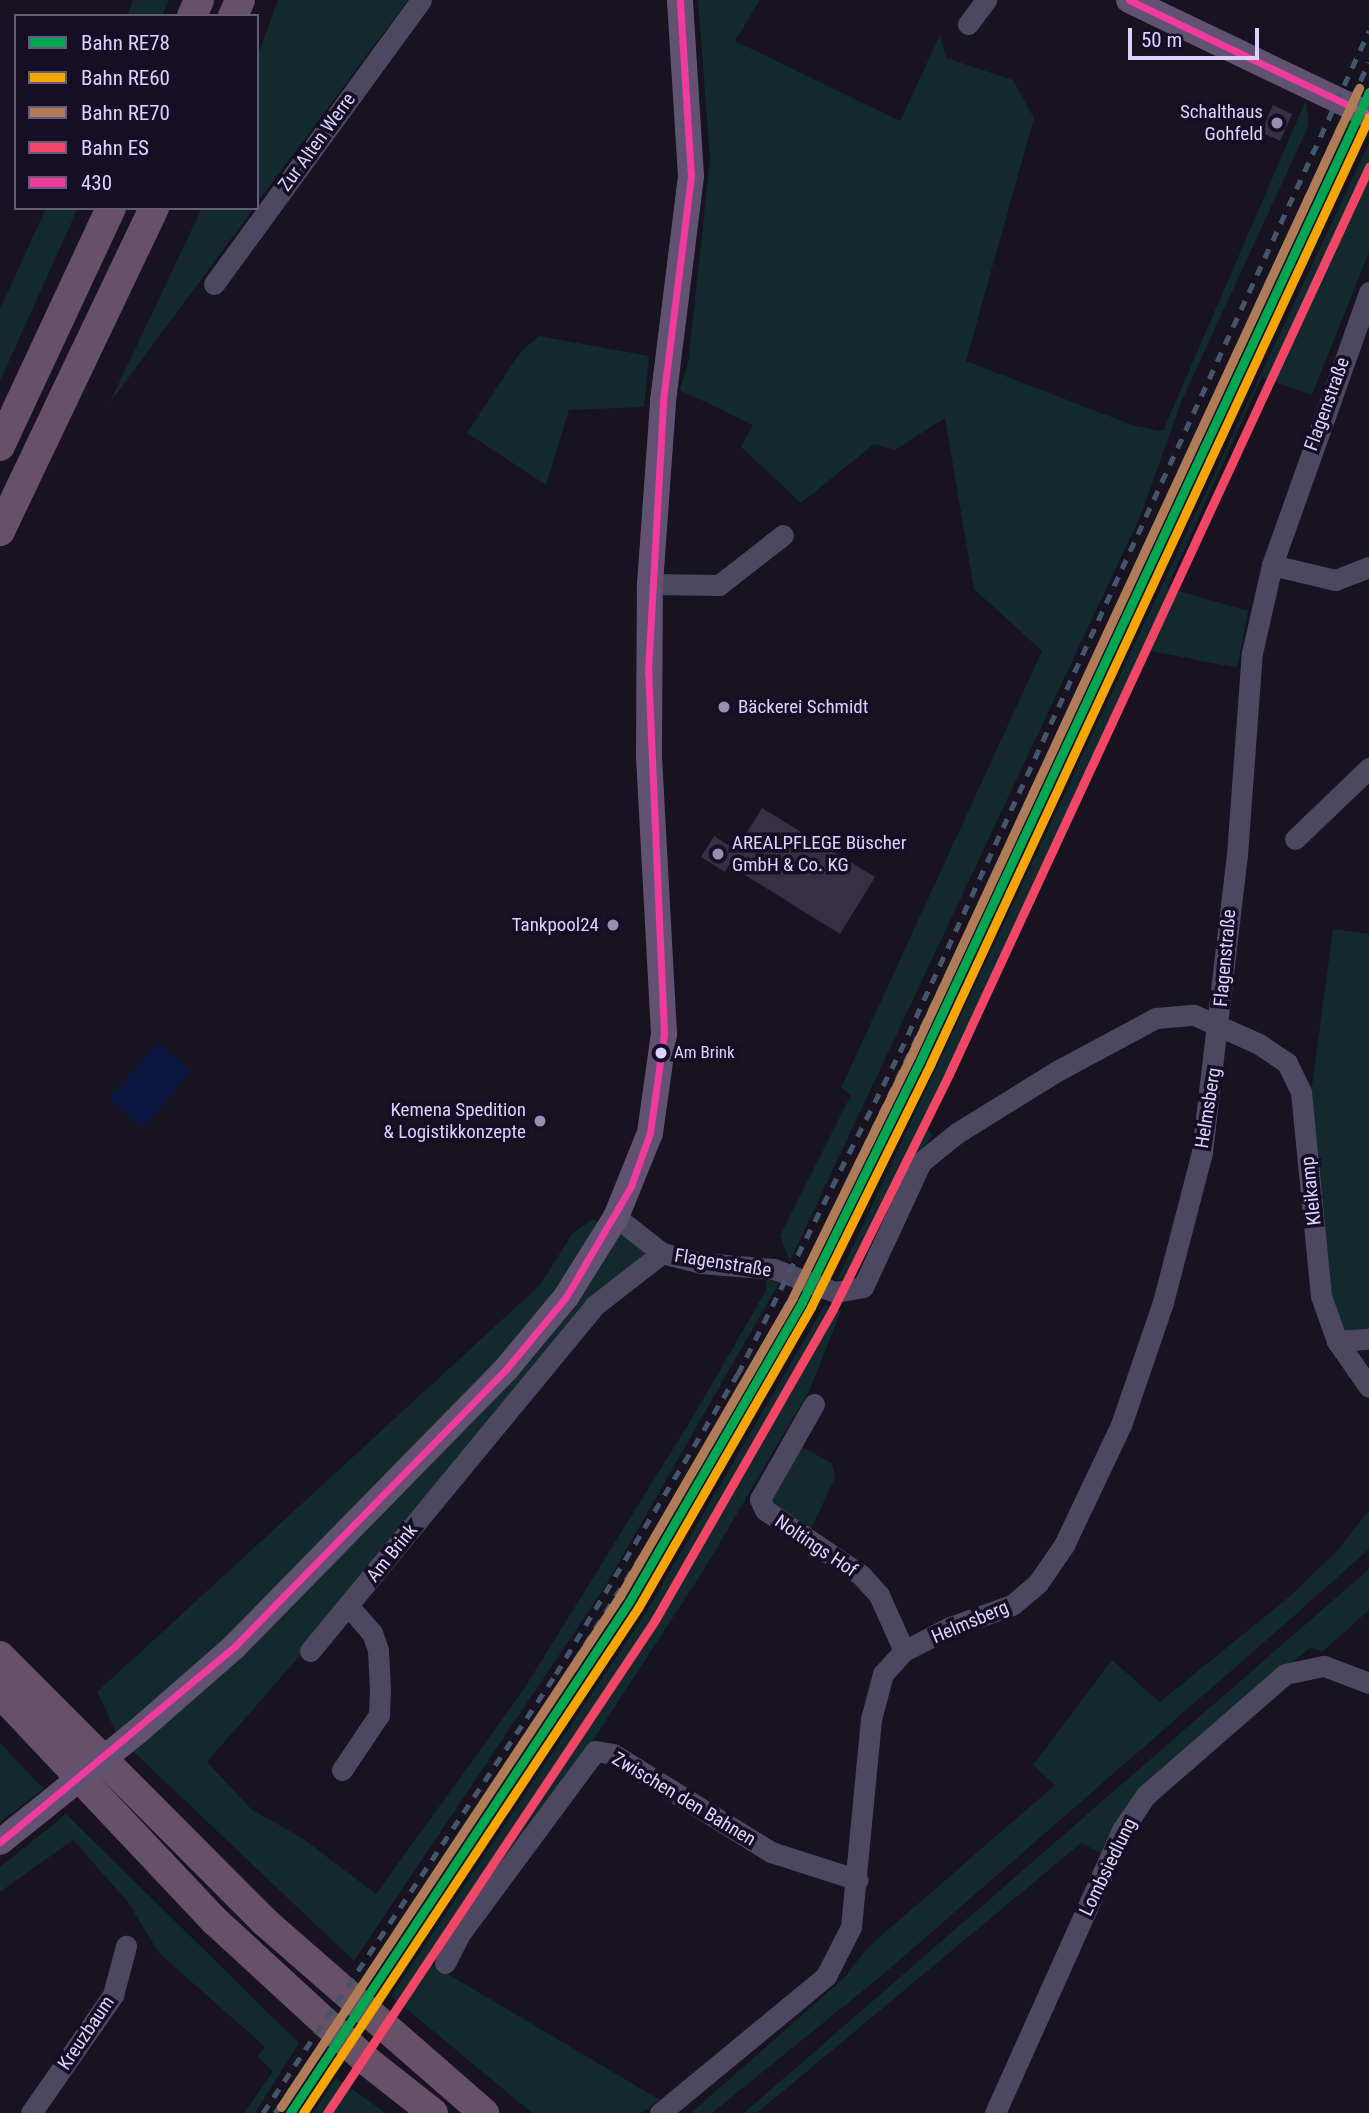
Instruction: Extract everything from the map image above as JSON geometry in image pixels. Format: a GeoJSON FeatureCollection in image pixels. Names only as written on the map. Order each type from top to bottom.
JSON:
{"type":"FeatureCollection","features":[{"type":"Feature","properties":{"kind":"highway"},"geometry":{"type":"LineString","coordinates":[[0,446],[110,210]]}},
{"type":"Feature","properties":{"kind":"highway"},"geometry":{"type":"LineString","coordinates":[[0,531],[153,210]]}},
{"type":"Feature","properties":{"kind":"highway"},"geometry":{"type":"LineString","coordinates":[[0,1656],[265,1922],[484,2113]]}},
{"type":"Feature","properties":{"kind":"highway"},"geometry":{"type":"LineString","coordinates":[[0,1693],[103,1808],[215,1921],[367,2061],[433,2113]]}},
{"type":"Feature","properties":{"kind":"highway"},"geometry":{"type":"LineString","coordinates":[[0,1723],[40,1767],[103,1808]]}},
{"type":"Feature","properties":{"kind":"main road"},"geometry":{"type":"LineString","coordinates":[[0,1842],[138,1731],[272,1610],[507,1368],[566,1297],[616,1217],[650,1133],[664,1034],[649,756],[650,584],[663,401],[691,176],[680,0]]}},
{"type":"Feature","properties":{"kind":"main road"},"geometry":{"type":"LineString","coordinates":[[1129,0],[1369,115]]}},
{"type":"Feature","properties":{"kind":"street","name":"Zur Alten Werre"},"geometry":{"type":"LineString","coordinates":[[214,284],[421,0]]}},
{"type":"Feature","properties":{"kind":"street"},"geometry":{"type":"LineString","coordinates":[[968,24],[986,0]]}},
{"type":"Feature","properties":{"kind":"street","name":"Flagenstraße"},"geometry":{"type":"LineString","coordinates":[[616,1217],[662,1253],[701,1263],[774,1269],[835,1292],[863,1287],[922,1162],[957,1133],[1057,1070],[1156,1018],[1194,1015],[1220,1026],[1251,653],[1272,565],[1369,292]]}},
{"type":"Feature","properties":{"kind":"street"},"geometry":{"type":"LineString","coordinates":[[650,584],[719,585],[783,535]]}},
{"type":"Feature","properties":{"kind":"street"},"geometry":{"type":"LineString","coordinates":[[1272,565],[1335,580],[1369,567]]}},
{"type":"Feature","properties":{"kind":"street"},"geometry":{"type":"LineString","coordinates":[[1295,839],[1369,768]]}},
{"type":"Feature","properties":{"kind":"street","name":"Kleikamp"},"geometry":{"type":"LineString","coordinates":[[1220,1026],[1287,1063],[1301,1092],[1321,1296],[1338,1341],[1369,1387]]}},
{"type":"Feature","properties":{"kind":"street","name":"Helmsberg"},"geometry":{"type":"LineString","coordinates":[[660,2113],[826,1976],[851,1927],[858,1880],[871,1719],[883,1674],[904,1651],[1012,1605],[1038,1583],[1064,1545],[1121,1425],[1163,1302],[1202,1152],[1220,1026]]}},
{"type":"Feature","properties":{"kind":"street","name":"Am Brink"},"geometry":{"type":"LineString","coordinates":[[310,1651],[349,1607],[594,1306],[662,1253]]}},
{"type":"Feature","properties":{"kind":"street"},"geometry":{"type":"LineString","coordinates":[[1338,1341],[1369,1339]]}},
{"type":"Feature","properties":{"kind":"street","name":"Noltings Hof"},"geometry":{"type":"LineString","coordinates":[[814,1404],[760,1499],[765,1510],[860,1575],[879,1595],[904,1651]]}},
{"type":"Feature","properties":{"kind":"street"},"geometry":{"type":"LineString","coordinates":[[342,1770],[379,1715],[378,1650],[372,1633],[349,1607]]}},
{"type":"Feature","properties":{"kind":"street","name":"Lombsiedlung"},"geometry":{"type":"LineString","coordinates":[[995,2113],[1122,1830],[1146,1795],[1285,1674],[1324,1666],[1369,1683]]}},
{"type":"Feature","properties":{"kind":"street","name":"Zwischen den Bahnen"},"geometry":{"type":"LineString","coordinates":[[445,1963],[458,1934],[595,1751],[613,1754],[771,1852],[858,1880]]}},
{"type":"Feature","properties":{"kind":"street","name":"Kreuzbaum"},"geometry":{"type":"LineString","coordinates":[[31,2113],[113,1995],[127,1946]]}},
{"type":"Feature","properties":{"kind":"green space"},"geometry":{"type":"Polygon","coordinates":[[[133,0],[169,0],[163,14],[128,14],[133,0]]]}},
{"type":"Feature","properties":{"kind":"green space"},"geometry":{"type":"Polygon","coordinates":[[[278,0],[408,0],[259,200],[259,52],[278,0]]]}},
{"type":"Feature","properties":{"kind":"green space"},"geometry":{"type":"Polygon","coordinates":[[[698,0],[760,0],[735,41],[900,121],[940,35],[946,58],[1013,80],[1034,118],[966,361],[1135,426],[1163,431],[1306,100],[1308,116],[1308,127],[1182,400],[1140,517],[790,1261],[780,1236],[851,1095],[841,1088],[1042,651],[974,589],[945,418],[895,450],[874,444],[801,503],[741,447],[753,425],[680,390],[688,363],[710,160],[698,0]]]}},
{"type":"Feature","properties":{"kind":"green space"},"geometry":{"type":"Polygon","coordinates":[[[1369,143],[1369,252],[1312,395],[1262,377],[1167,588],[1248,611],[1237,668],[1142,649],[926,1127],[933,1135],[904,1170],[851,1278],[837,1280],[1369,143]]]}},
{"type":"Feature","properties":{"kind":"green space"},"geometry":{"type":"Polygon","coordinates":[[[45,210],[77,210],[0,381],[0,309],[45,210]]]}},
{"type":"Feature","properties":{"kind":"green space"},"geometry":{"type":"Polygon","coordinates":[[[201,210],[253,210],[109,404],[201,210]]]}},
{"type":"Feature","properties":{"kind":"green space"},"geometry":{"type":"Polygon","coordinates":[[[539,336],[649,356],[644,407],[569,410],[546,485],[467,433],[521,351],[539,336]]]}},
{"type":"Feature","properties":{"kind":"green space"},"geometry":{"type":"Polygon","coordinates":[[[1333,929],[1369,934],[1369,1331],[1344,1332],[1328,1294],[1311,1094],[1333,929]]]}},
{"type":"Feature","properties":{"kind":"green space"},"geometry":{"type":"Polygon","coordinates":[[[593,1219],[643,1246],[647,1259],[207,1762],[251,1809],[302,1838],[376,1894],[522,1692],[694,1415],[766,1290],[766,1278],[779,1283],[606,1585],[354,1961],[119,1738],[97,1692],[540,1285],[572,1234],[593,1219]]]}},
{"type":"Feature","properties":{"kind":"green space"},"geometry":{"type":"Polygon","coordinates":[[[825,1304],[841,1311],[809,1391],[705,1568],[590,1745],[431,1964],[660,2100],[641,2113],[532,2113],[391,1996],[646,1612],[825,1304]]]}},
{"type":"Feature","properties":{"kind":"green space"},"geometry":{"type":"Polygon","coordinates":[[[796,1444],[832,1463],[835,1478],[810,1531],[770,1506],[768,1494],[796,1444]]]}},
{"type":"Feature","properties":{"kind":"green space"},"geometry":{"type":"Polygon","coordinates":[[[1369,1510],[1369,1549],[1294,1616],[886,1972],[712,2113],[691,2113],[845,1977],[866,1949],[1055,1785],[1033,1765],[1112,1660],[1160,1702],[1289,1597],[1338,1550],[1369,1510]]]}},
{"type":"Feature","properties":{"kind":"green space"},"geometry":{"type":"Polygon","coordinates":[[[1369,1569],[1369,1610],[1322,1652],[1311,1647],[1162,1769],[1105,1855],[1081,1843],[757,2113],[744,2113],[1369,1569]]]}},
{"type":"Feature","properties":{"kind":"green space"},"geometry":{"type":"Polygon","coordinates":[[[0,1743],[44,1789],[0,1822],[0,1743]]]}},
{"type":"Feature","properties":{"kind":"green space"},"geometry":{"type":"Polygon","coordinates":[[[66,1814],[299,2043],[255,2113],[244,2113],[273,2071],[257,2057],[265,2047],[159,1953],[128,1902],[73,1840],[0,1892],[0,1867],[66,1814]]]}},
{"type":"Feature","properties":{"kind":"green space"},"geometry":{"type":"Polygon","coordinates":[[[336,2078],[386,2113],[313,2113],[336,2078]]]}},
{"type":"Feature","properties":{"kind":"water"},"geometry":{"type":"Polygon","coordinates":[[[158,1042],[191,1070],[143,1128],[109,1099],[158,1042]]]}},
{"type":"Feature","properties":{"kind":"building","name":"Schalthaus Gohfeld"},"geometry":{"type":"Polygon","coordinates":[[[1273,105],[1292,114],[1280,141],[1261,132],[1273,105]]]}},
{"type":"Feature","properties":{"kind":"building"},"geometry":{"type":"Polygon","coordinates":[[[762,808],[875,877],[840,934],[729,865],[725,872],[701,857],[714,836],[736,850],[762,808]]]}},
{"type":"Feature","properties":{"kind":"railway"},"geometry":{"type":"LineString","coordinates":[[263,2113],[556,1674],[738,1374],[900,1052],[1369,31]]}},
{"type":"Feature","properties":{"kind":"railway"},"geometry":{"type":"LineString","coordinates":[[514,1757],[701,1461],[807,1268],[1011,840],[1369,62]]}},
{"type":"Feature","properties":{"kind":"railway"},"geometry":{"type":"LineString","coordinates":[[275,2113],[483,1803]]}},
{"type":"Feature","properties":{"kind":"rail line","name":"RE70"},"geometry":{"type":"LineString","coordinates":[[281,2107],[620,1596],[793,1297],[911,1056],[1359,88]]}},
{"type":"Feature","properties":{"kind":"rail line","name":"RE78"},"geometry":{"type":"LineString","coordinates":[[290,2113],[629,1602],[802,1302],[920,1061],[1369,92]]}},
{"type":"Feature","properties":{"kind":"rail line","name":"RE60"},"geometry":{"type":"LineString","coordinates":[[303,2113],[638,1608],[811,1307],[930,1065],[1369,117]]}},
{"type":"Feature","properties":{"kind":"rail line","name":"ES"},"geometry":{"type":"LineString","coordinates":[[327,2113],[655,1620],[833,1309],[949,1074],[1369,167]]}},
{"type":"Feature","properties":{"kind":"transit line","name":"430"},"geometry":{"type":"LineString","coordinates":[[0,1842],[234,1647],[507,1368],[566,1297],[631,1186],[650,1133],[664,1034],[648,672],[663,401],[691,176],[680,0]]}},
{"type":"Feature","properties":{"kind":"transit line","name":"430"},"geometry":{"type":"LineString","coordinates":[[1129,0],[1369,115]]}},
{"type":"Feature","properties":{"kind":"place","name":"Schalthaus Gohfeld"},"geometry":{"type":"Point","coordinates":[1277,123]}},
{"type":"Feature","properties":{"kind":"place","name":"Bäckerei Schmidt"},"geometry":{"type":"Point","coordinates":[724,707]}},
{"type":"Feature","properties":{"kind":"place","name":"AREALPFLEGE Büscher GmbH & Co. KG"},"geometry":{"type":"Point","coordinates":[718,854]}},
{"type":"Feature","properties":{"kind":"place","name":"Tankpool24"},"geometry":{"type":"Point","coordinates":[613,925]}},
{"type":"Feature","properties":{"kind":"place","name":"Am Brink"},"geometry":{"type":"Point","coordinates":[661,1053]}},
{"type":"Feature","properties":{"kind":"place","name":"Kemena Spedition & Logistikkonzepte"},"geometry":{"type":"Point","coordinates":[540,1121]}}]}
